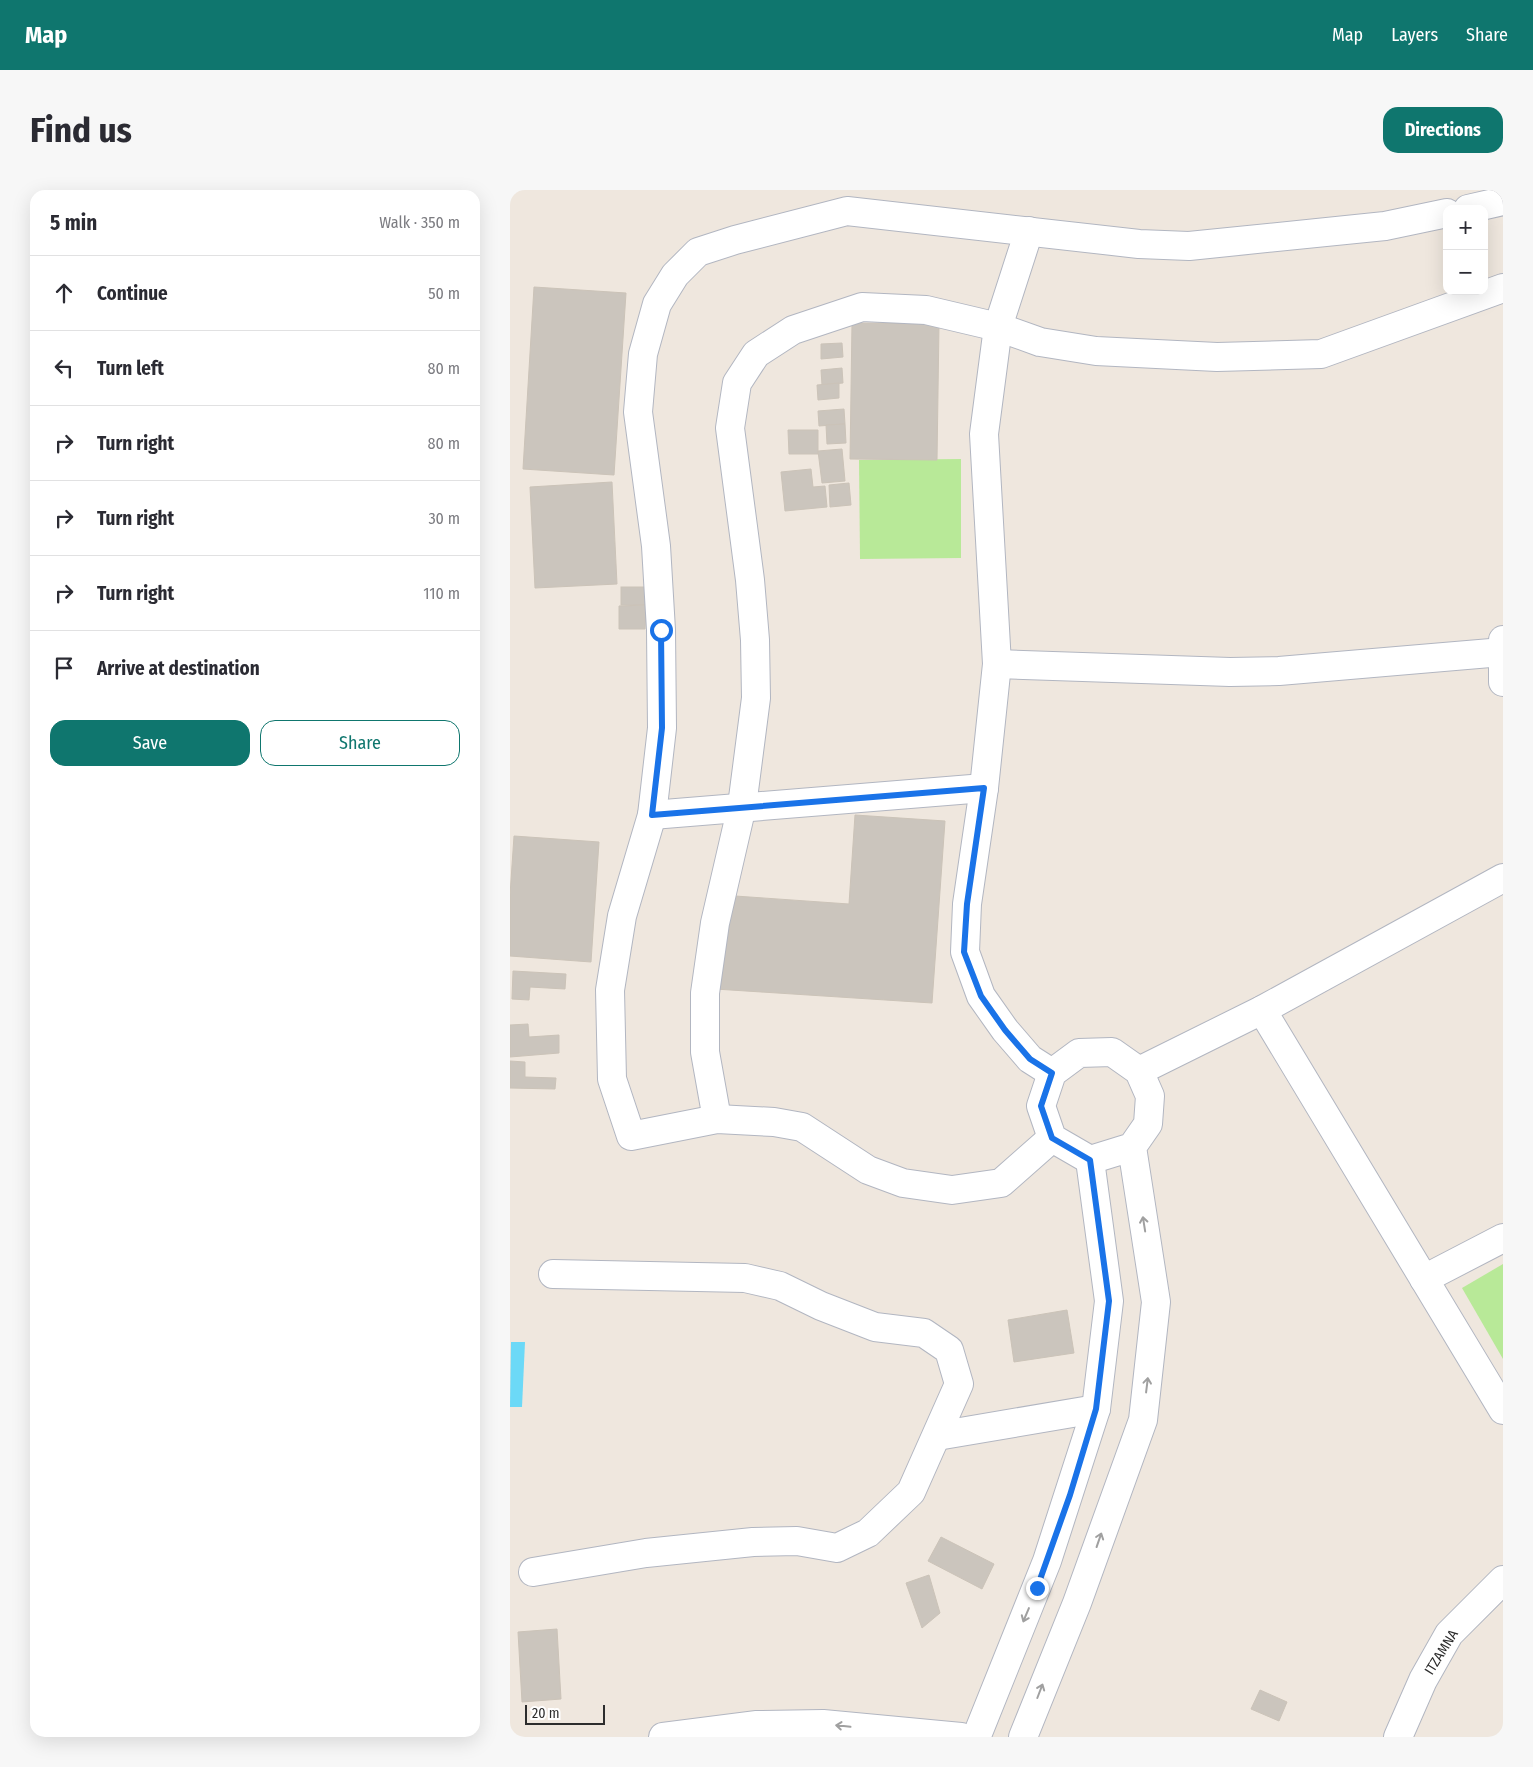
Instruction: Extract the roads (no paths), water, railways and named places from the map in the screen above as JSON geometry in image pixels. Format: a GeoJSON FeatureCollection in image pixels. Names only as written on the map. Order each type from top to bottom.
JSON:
{"type":"FeatureCollection","features":[{"type":"Feature","properties":{"kind":"street"},"geometry":{"type":"LineString","coordinates":[[1488,205],[1503,202]]}},
{"type":"Feature","properties":{"kind":"street"},"geometry":{"type":"LineString","coordinates":[[1052,1138],[1001,1183],[952,1190],[904,1182],[868,1170],[802,1127],[774,1122],[717,1119],[631,1136],[612,1079],[612,980],[622,916],[652,815],[662,728],[661,630],[656,546],[638,412],[643,354],[657,304],[675,275],[698,252],[847,211],[1139,244],[1189,246],[1385,226],[1443,214]]}},
{"type":"Feature","properties":{"kind":"street"},"geometry":{"type":"LineString","coordinates":[[1029,231],[998,328],[984,434],[997,664],[984,788],[967,904],[964,952],[981,996],[1005,1030],[1030,1059],[1052,1073]]}},
{"type":"Feature","properties":{"kind":"street"},"geometry":{"type":"LineString","coordinates":[[717,1119],[706,1052],[706,993],[715,923],[742,806],[756,698],[755,640],[739,483],[730,428],[737,383],[756,354],[793,330],[862,308],[926,310],[998,328],[1040,342],[1096,351],[1217,357],[1321,354],[1503,288]]}},
{"type":"Feature","properties":{"kind":"street"},"geometry":{"type":"LineString","coordinates":[[997,664],[1230,672],[1280,671],[1503,648],[1503,682]]}},
{"type":"Feature","properties":{"kind":"street"},"geometry":{"type":"LineString","coordinates":[[652,815],[742,806],[984,788]]}},
{"type":"Feature","properties":{"kind":"street"},"geometry":{"type":"LineString","coordinates":[[1139,1070],[1262,1010],[1503,878]]}},
{"type":"Feature","properties":{"kind":"street"},"geometry":{"type":"LineString","coordinates":[[1262,1010],[1503,1410]]}},
{"type":"Feature","properties":{"kind":"street"},"geometry":{"type":"LineString","coordinates":[[1112,1052],[1139,1070],[1150,1096],[1148,1124],[1132,1147],[1090,1160],[1052,1138],[1041,1106],[1052,1073],[1079,1053],[1112,1052]]}},
{"type":"Feature","properties":{"kind":"street"},"geometry":{"type":"LineString","coordinates":[[1023,1737],[1086,1576],[1143,1420],[1156,1302],[1132,1147]]}},
{"type":"Feature","properties":{"kind":"street"},"geometry":{"type":"LineString","coordinates":[[970,1736],[1047,1561],[1096,1409],[1109,1301],[1090,1160]]}},
{"type":"Feature","properties":{"kind":"street"},"geometry":{"type":"LineString","coordinates":[[1424,1279],[1503,1238]]}},
{"type":"Feature","properties":{"kind":"street"},"geometry":{"type":"LineString","coordinates":[[533,1572],[646,1553],[753,1542],[797,1541],[837,1548],[868,1533],[911,1492],[959,1384],[949,1350],[924,1333],[875,1327],[821,1306],[780,1286],[745,1278],[553,1274]]}},
{"type":"Feature","properties":{"kind":"street"},"geometry":{"type":"LineString","coordinates":[[937,1436],[1096,1409]]}},
{"type":"Feature","properties":{"kind":"street"},"geometry":{"type":"LineString","coordinates":[[1047,1561],[1086,1576]]}},
{"type":"Feature","properties":{"kind":"street","name":"ITZAMNA"},"geometry":{"type":"LineString","coordinates":[[1398,1737],[1423,1680],[1449,1634],[1503,1580]]}},
{"type":"Feature","properties":{"kind":"street"},"geometry":{"type":"LineString","coordinates":[[663,1737],[757,1725],[823,1724],[970,1736],[990,1731],[1008,1737]]}},
{"type":"Feature","properties":{"kind":"water"},"geometry":{"type":"Polygon","coordinates":[[[511,1342],[525,1342],[522,1407],[510,1407],[511,1342]]]}}]}
